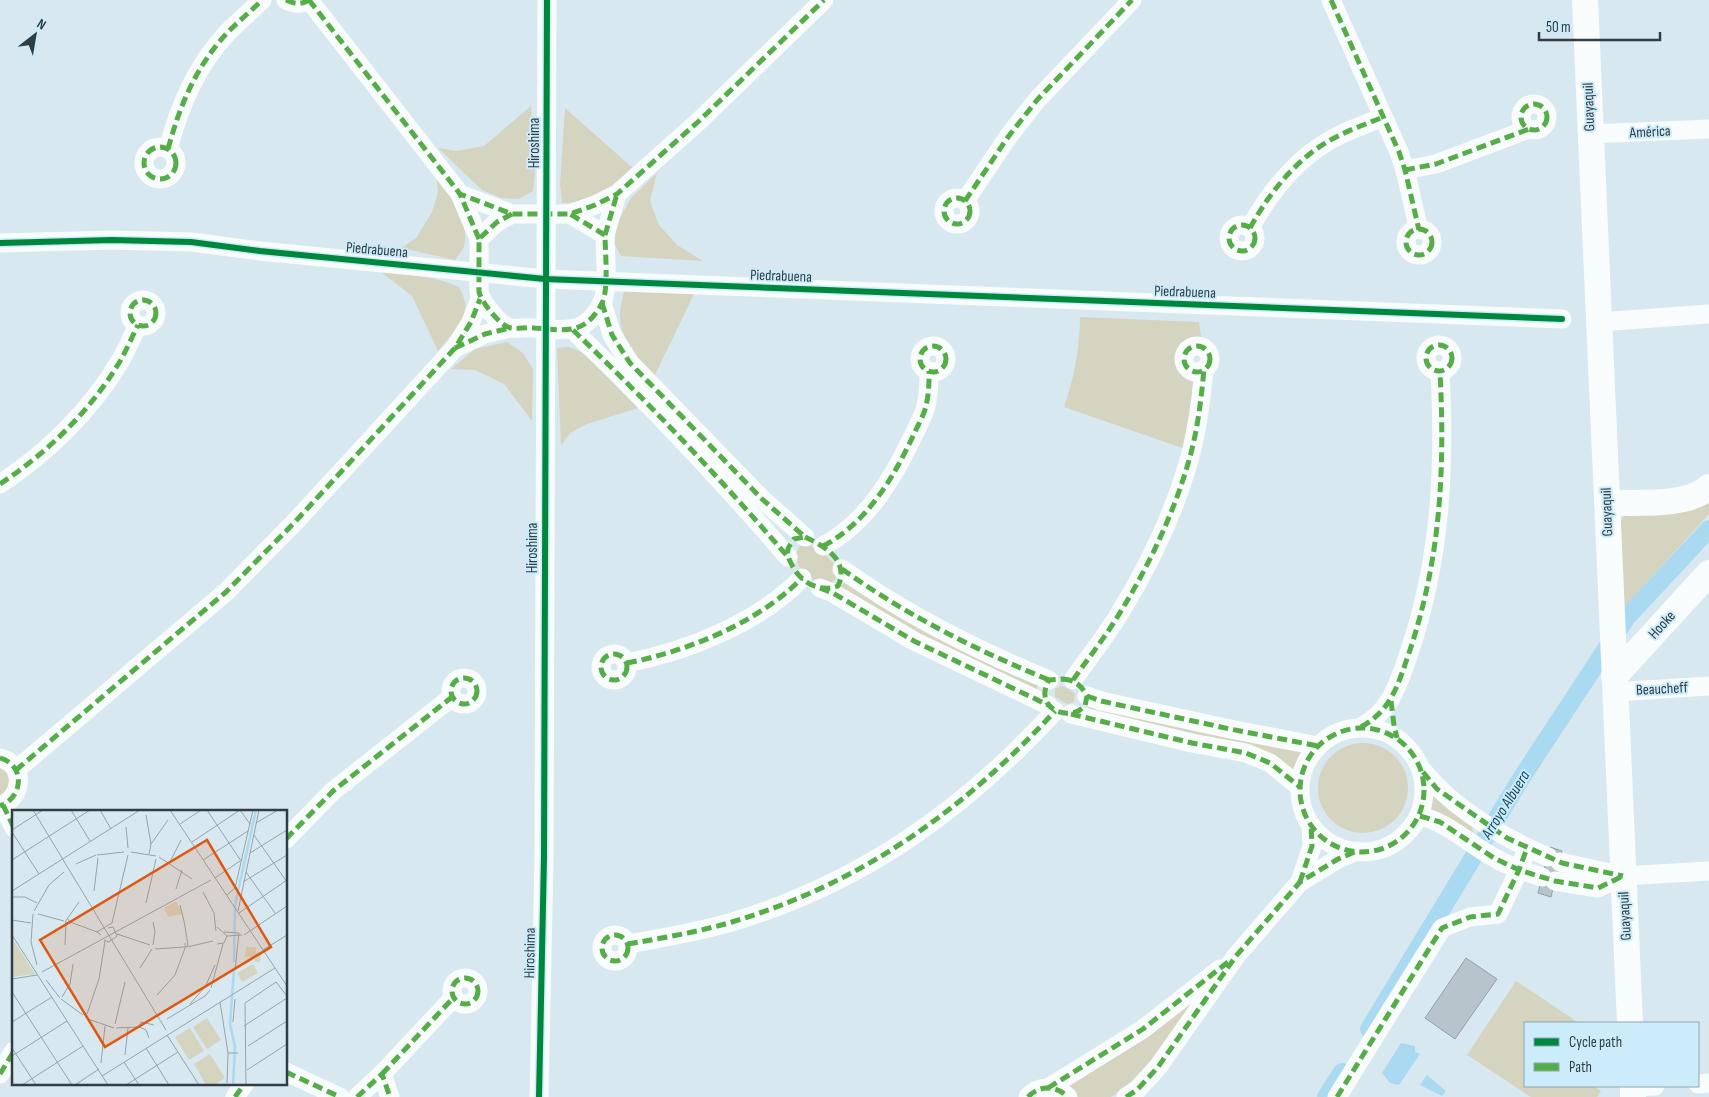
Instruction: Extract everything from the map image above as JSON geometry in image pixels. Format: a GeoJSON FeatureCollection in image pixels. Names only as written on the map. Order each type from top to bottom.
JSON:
{"type":"FeatureCollection","features":[{"type":"Feature","properties":{"kind":"street"},"geometry":{"type":"LineString","coordinates":[[168,149],[178,112],[190,86],[208,56],[228,32],[262,0]]}},
{"type":"Feature","properties":{"kind":"street"},"geometry":{"type":"LineString","coordinates":[[16,770],[226,592],[294,523],[455,348],[471,322],[480,295],[480,246],[460,194],[309,0],[296,4],[286,0]]}},
{"type":"Feature","properties":{"kind":"street","name":"Hiroshima"},"geometry":{"type":"LineString","coordinates":[[539,1097],[544,857],[547,0]]}},
{"type":"Feature","properties":{"kind":"street"},"geometry":{"type":"LineString","coordinates":[[460,194],[519,214],[565,214],[595,205],[616,194],[699,121],[824,0]]}},
{"type":"Feature","properties":{"kind":"street"},"geometry":{"type":"LineString","coordinates":[[965,201],[1008,137],[1037,100],[1132,0]]}},
{"type":"Feature","properties":{"kind":"street"},"geometry":{"type":"LineString","coordinates":[[1331,0],[1399,152],[1419,230]]}},
{"type":"Feature","properties":{"kind":"street","name":"Guayaquil"},"geometry":{"type":"LineString","coordinates":[[1584,0],[1630,1022]]}},
{"type":"Feature","properties":{"kind":"street"},"geometry":{"type":"LineString","coordinates":[[1250,228],[1273,190],[1293,169],[1320,146],[1339,135],[1383,117]]}},
{"type":"Feature","properties":{"kind":"street"},"geometry":{"type":"LineString","coordinates":[[1405,170],[1436,164],[1529,128]]}},
{"type":"Feature","properties":{"kind":"street","name":"América"},"geometry":{"type":"LineString","coordinates":[[1590,134],[1709,129]]}},
{"type":"Feature","properties":{"kind":"street"},"geometry":{"type":"LineString","coordinates":[[616,194],[605,235],[604,300],[612,335],[630,363],[762,499],[805,537],[823,546],[836,558],[842,569],[883,598],[946,633],[1049,680],[1073,680],[1083,688],[1087,696],[1085,706],[1077,712],[1058,710],[1045,698],[1044,688],[1049,680]]}},
{"type":"Feature","properties":{"kind":"street"},"geometry":{"type":"LineString","coordinates":[[480,246],[497,222],[519,214]]}},
{"type":"Feature","properties":{"kind":"street"},"geometry":{"type":"LineString","coordinates":[[565,214],[605,235]]}},
{"type":"Feature","properties":{"kind":"street","name":"Piedrabuena"},"geometry":{"type":"LineString","coordinates":[[0,243],[112,240],[191,242],[260,251],[545,279],[1562,319]]}},
{"type":"Feature","properties":{"kind":"street"},"geometry":{"type":"LineString","coordinates":[[480,295],[500,321],[516,327]]}},
{"type":"Feature","properties":{"kind":"street"},"geometry":{"type":"LineString","coordinates":[[455,348],[485,334],[516,327],[566,330],[594,317],[604,300]]}},
{"type":"Feature","properties":{"kind":"street"},"geometry":{"type":"LineString","coordinates":[[1599,322],[1709,314]]}},
{"type":"Feature","properties":{"kind":"street"},"geometry":{"type":"LineString","coordinates":[[0,484],[28,463],[74,421],[120,362],[138,325]]}},
{"type":"Feature","properties":{"kind":"street"},"geometry":{"type":"LineString","coordinates":[[566,330],[613,369],[705,464],[788,557],[795,572],[802,578],[833,593],[914,641],[1058,710],[1192,743],[1246,753],[1270,763],[1300,787]]}},
{"type":"Feature","properties":{"kind":"street"},"geometry":{"type":"LineString","coordinates":[[1073,680],[1121,612],[1146,566],[1172,507],[1188,466],[1196,432],[1204,369]]}},
{"type":"Feature","properties":{"kind":"street"},"geometry":{"type":"LineString","coordinates":[[1423,772],[1425,794],[1420,816],[1408,834],[1391,846],[1370,852],[1350,851],[1330,844],[1319,836],[1304,813],[1300,787],[1302,770],[1310,754],[1340,731],[1362,727],[1372,722],[1391,701],[1420,622],[1436,542],[1441,485],[1443,424],[1440,370]]}},
{"type":"Feature","properties":{"kind":"street"},"geometry":{"type":"LineString","coordinates":[[823,546],[834,540],[866,512],[902,459],[926,406],[929,371]]}},
{"type":"Feature","properties":{"kind":"street"},"geometry":{"type":"LineString","coordinates":[[1607,503],[1677,501],[1702,494],[1709,487]]}},
{"type":"Feature","properties":{"kind":"street"},"geometry":{"type":"LineString","coordinates":[[788,557],[788,548],[794,539],[805,537]]}},
{"type":"Feature","properties":{"kind":"street"},"geometry":{"type":"LineString","coordinates":[[820,588],[838,586],[842,578],[842,569]]}},
{"type":"Feature","properties":{"kind":"street","name":"Hooke"},"geometry":{"type":"LineString","coordinates":[[1615,685],[1709,573]]}},
{"type":"Feature","properties":{"kind":"street"},"geometry":{"type":"LineString","coordinates":[[627,663],[670,652],[731,627],[771,605],[785,595],[802,578]]}},
{"type":"Feature","properties":{"kind":"street","name":"Beaucheff"},"geometry":{"type":"LineString","coordinates":[[1615,685],[1709,686]]}},
{"type":"Feature","properties":{"kind":"street"},"geometry":{"type":"LineString","coordinates":[[1087,696],[1101,701],[1181,719],[1318,746]]}},
{"type":"Feature","properties":{"kind":"street"},"geometry":{"type":"LineString","coordinates":[[288,837],[333,791],[452,697]]}},
{"type":"Feature","properties":{"kind":"street"},"geometry":{"type":"LineString","coordinates":[[1391,701],[1394,725],[1398,738]]}},
{"type":"Feature","properties":{"kind":"street"},"geometry":{"type":"LineString","coordinates":[[628,944],[731,922],[822,888],[857,870],[924,829],[970,794],[1004,765],[1058,710]]}},
{"type":"Feature","properties":{"kind":"street"},"geometry":{"type":"LineString","coordinates":[[1362,727],[1379,729],[1398,738],[1413,753],[1423,772],[1437,789],[1507,838],[1554,860],[1623,876],[1709,871]]}},
{"type":"Feature","properties":{"kind":"street"},"geometry":{"type":"LineString","coordinates":[[0,758],[11,764],[19,778],[19,787],[16,795],[1,806],[12,825]]}},
{"type":"Feature","properties":{"kind":"street"},"geometry":{"type":"LineString","coordinates":[[1420,816],[1440,822],[1494,858],[1519,870],[1549,879],[1598,888],[1623,876]]}},
{"type":"Feature","properties":{"kind":"street"},"geometry":{"type":"LineString","coordinates":[[1300,882],[1312,846],[1312,825]]}},
{"type":"Feature","properties":{"kind":"street"},"geometry":{"type":"LineString","coordinates":[[1337,1097],[1442,928],[1470,917],[1498,914],[1519,870],[1527,848]]}},
{"type":"Feature","properties":{"kind":"street"},"geometry":{"type":"LineString","coordinates":[[1126,1097],[1141,1086],[1158,1067],[1236,956],[1300,882],[1338,859],[1357,851]]}},
{"type":"Feature","properties":{"kind":"street"},"geometry":{"type":"LineString","coordinates":[[1048,1088],[1143,1028],[1236,956]]}},
{"type":"Feature","properties":{"kind":"street"},"geometry":{"type":"LineString","coordinates":[[357,1097],[382,1074],[454,997]]}},
{"type":"Feature","properties":{"kind":"street"},"geometry":{"type":"LineString","coordinates":[[0,1074],[12,1054]]}},
{"type":"Feature","properties":{"kind":"street"},"geometry":{"type":"LineString","coordinates":[[288,1073],[340,1097]]}},
{"type":"Feature","properties":{"kind":"street"},"geometry":{"type":"LineString","coordinates":[[382,1074],[390,1097]]}},
{"type":"Feature","properties":{"kind":"street"},"geometry":{"type":"LineString","coordinates":[[235,1097],[244,1084]]}},
{"type":"Feature","properties":{"kind":"street"},"geometry":{"type":"LineString","coordinates":[[1028,1097],[1039,1089],[1048,1088],[1057,1089],[1068,1097]]}},
{"type":"Feature","properties":{"kind":"green space"},"geometry":{"type":"Polygon","coordinates":[[[531,106],[535,173],[533,191],[519,199],[501,198],[482,190],[438,148],[456,151],[484,146],[531,106]]]}},
{"type":"Feature","properties":{"kind":"green space"},"geometry":{"type":"Polygon","coordinates":[[[565,108],[635,170],[602,193],[583,200],[562,203],[560,184],[565,108]]]}},
{"type":"Feature","properties":{"kind":"green space"},"geometry":{"type":"Polygon","coordinates":[[[436,170],[448,187],[462,216],[465,237],[464,247],[455,260],[401,248],[416,238],[432,212],[438,193],[436,170]]]}},
{"type":"Feature","properties":{"kind":"green space"},"geometry":{"type":"Polygon","coordinates":[[[657,173],[650,201],[659,225],[677,245],[703,261],[621,256],[614,243],[618,222],[631,198],[657,173]]]}},
{"type":"Feature","properties":{"kind":"green space"},"geometry":{"type":"Polygon","coordinates":[[[381,272],[430,278],[459,287],[464,298],[465,310],[458,326],[438,351],[412,296],[381,272]]]}},
{"type":"Feature","properties":{"kind":"green space"},"geometry":{"type":"Polygon","coordinates":[[[624,291],[694,294],[654,377],[630,347],[622,330],[620,311],[624,291]]]}},
{"type":"Feature","properties":{"kind":"green space"},"geometry":{"type":"Polygon","coordinates":[[[1080,317],[1199,322],[1201,337],[1193,338],[1182,344],[1179,354],[1180,366],[1197,388],[1188,450],[1064,407],[1076,362],[1080,317]]]}},
{"type":"Feature","properties":{"kind":"green space"},"geometry":{"type":"Polygon","coordinates":[[[507,342],[523,353],[533,369],[532,421],[504,384],[475,370],[451,369],[475,349],[507,342]]]}},
{"type":"Feature","properties":{"kind":"green space"},"geometry":{"type":"Polygon","coordinates":[[[570,347],[587,355],[638,408],[587,424],[570,433],[561,446],[557,348],[570,347]]]}},
{"type":"Feature","properties":{"kind":"green space"},"geometry":{"type":"Polygon","coordinates":[[[1709,499],[1709,514],[1621,611],[1618,525],[1624,516],[1709,499]]]}},
{"type":"Feature","properties":{"kind":"green space"},"geometry":{"type":"Polygon","coordinates":[[[805,544],[828,557],[832,562],[836,573],[835,579],[832,582],[824,584],[819,582],[801,569],[795,556],[799,547],[805,544]]]}},
{"type":"Feature","properties":{"kind":"green space"},"geometry":{"type":"Polygon","coordinates":[[[844,583],[885,607],[1039,684],[1035,691],[927,640],[839,589],[844,583]]]}},
{"type":"Feature","properties":{"kind":"green space"},"geometry":{"type":"Polygon","coordinates":[[[1061,686],[1075,694],[1074,702],[1067,704],[1055,697],[1055,689],[1061,686]]]}},
{"type":"Feature","properties":{"kind":"green space"},"geometry":{"type":"Polygon","coordinates":[[[1090,704],[1311,749],[1302,761],[1298,776],[1087,711],[1090,704]]]}},
{"type":"Feature","properties":{"kind":"green space"},"geometry":{"type":"Polygon","coordinates":[[[1363,743],[1380,746],[1395,756],[1405,771],[1408,788],[1405,805],[1395,820],[1380,830],[1363,833],[1346,830],[1331,820],[1321,805],[1318,788],[1321,771],[1331,756],[1346,746],[1363,743]]]}},
{"type":"Feature","properties":{"kind":"green space"},"geometry":{"type":"Polygon","coordinates":[[[0,764],[13,780],[0,799],[0,764]]]}},
{"type":"Feature","properties":{"kind":"green space"},"geometry":{"type":"Polygon","coordinates":[[[1433,788],[1472,825],[1473,833],[1429,811],[1433,788]]]}},
{"type":"Feature","properties":{"kind":"green space"},"geometry":{"type":"Polygon","coordinates":[[[1516,981],[1578,1022],[1524,1022],[1524,1087],[1595,1087],[1601,1091],[1597,1097],[1531,1097],[1467,1055],[1516,981]]]}},
{"type":"Feature","properties":{"kind":"green space"},"geometry":{"type":"Polygon","coordinates":[[[1211,983],[1138,1077],[1111,1097],[1075,1097],[1062,1085],[1211,983]]]}},
{"type":"Feature","properties":{"kind":"water"},"geometry":{"type":"Polygon","coordinates":[[[1401,1043],[1415,1046],[1415,1052],[1420,1054],[1399,1085],[1390,1083],[1382,1073],[1401,1043]]]}},
{"type":"Feature","properties":{"kind":"water"},"geometry":{"type":"Polygon","coordinates":[[[1427,1075],[1446,1091],[1442,1096],[1420,1085],[1427,1075]]]}},
{"type":"Feature","properties":{"kind":"building"},"geometry":{"type":"Polygon","coordinates":[[[1550,847],[1562,851],[1551,897],[1538,893],[1550,847]]]}},
{"type":"Feature","properties":{"kind":"building"},"geometry":{"type":"Polygon","coordinates":[[[1466,958],[1497,979],[1455,1039],[1425,1018],[1466,958]]]}},
{"type":"Feature","properties":{"kind":"waterway","name":"Arroyo Albuera"},"geometry":{"type":"LineString","coordinates":[[1369,1029],[1522,777],[1627,617],[1709,529]]}},
{"type":"Feature","properties":{"kind":"waterway","name":"Arroyo Albuera"},"geometry":{"type":"LineString","coordinates":[[1326,1097],[1342,1072]]}},
{"type":"Feature","properties":{"kind":"marked path"},"geometry":{"type":"LineString","coordinates":[[168,149],[178,117],[198,72],[228,32],[262,0]]}},
{"type":"Feature","properties":{"kind":"marked path"},"geometry":{"type":"LineString","coordinates":[[286,0],[298,3],[309,0]]}},
{"type":"Feature","properties":{"kind":"marked path"},"geometry":{"type":"LineString","coordinates":[[309,0],[460,194]]}},
{"type":"Feature","properties":{"kind":"marked path"},"geometry":{"type":"LineString","coordinates":[[479,239],[460,194],[512,214],[570,214],[595,205],[617,194],[699,121],[824,0]]}},
{"type":"Feature","properties":{"kind":"marked path"},"geometry":{"type":"LineString","coordinates":[[965,201],[1008,137],[1037,100],[1132,0]]}},
{"type":"Feature","properties":{"kind":"marked path"},"geometry":{"type":"LineString","coordinates":[[1331,0],[1399,152],[1419,230]]}},
{"type":"Feature","properties":{"kind":"marked path"},"geometry":{"type":"LineString","coordinates":[[1534,104],[1543,108],[1547,117],[1543,126],[1534,130],[1525,126],[1521,117],[1525,108],[1534,104]]}},
{"type":"Feature","properties":{"kind":"marked path"},"geometry":{"type":"LineString","coordinates":[[1250,228],[1277,187],[1312,152],[1340,135],[1383,117]]}},
{"type":"Feature","properties":{"kind":"marked path"},"geometry":{"type":"LineString","coordinates":[[1405,170],[1436,164],[1529,129]]}},
{"type":"Feature","properties":{"kind":"marked path"},"geometry":{"type":"LineString","coordinates":[[160,147],[172,151],[176,163],[172,175],[160,179],[148,175],[144,163],[148,151],[160,147]]}},
{"type":"Feature","properties":{"kind":"marked path"},"geometry":{"type":"LineString","coordinates":[[605,235],[617,194]]}},
{"type":"Feature","properties":{"kind":"marked path"},"geometry":{"type":"LineString","coordinates":[[957,198],[966,202],[970,211],[966,220],[957,224],[948,220],[944,211],[948,202],[957,198]]}},
{"type":"Feature","properties":{"kind":"marked path"},"geometry":{"type":"LineString","coordinates":[[512,214],[497,222],[479,239],[479,292],[492,313],[507,326],[511,328],[555,330],[573,329],[589,321],[604,297],[606,280],[605,235],[570,214]]}},
{"type":"Feature","properties":{"kind":"marked path"},"geometry":{"type":"LineString","coordinates":[[1242,225],[1251,229],[1255,238],[1251,247],[1242,251],[1233,247],[1229,238],[1233,229],[1242,225]]}},
{"type":"Feature","properties":{"kind":"marked path"},"geometry":{"type":"LineString","coordinates":[[1419,229],[1428,233],[1432,242],[1428,251],[1419,255],[1410,251],[1406,242],[1410,233],[1419,229]]}},
{"type":"Feature","properties":{"kind":"marked path"},"geometry":{"type":"LineString","coordinates":[[16,770],[226,592],[294,523],[455,348],[471,322],[480,299]]}},
{"type":"Feature","properties":{"kind":"marked path"},"geometry":{"type":"LineString","coordinates":[[143,300],[152,304],[156,313],[152,322],[143,326],[134,322],[130,313],[134,304],[143,300]]}},
{"type":"Feature","properties":{"kind":"marked path"},"geometry":{"type":"LineString","coordinates":[[602,303],[612,335],[630,363],[762,499],[805,537]]}},
{"type":"Feature","properties":{"kind":"marked path"},"geometry":{"type":"LineString","coordinates":[[0,484],[51,445],[95,398],[119,363],[138,325]]}},
{"type":"Feature","properties":{"kind":"marked path"},"geometry":{"type":"LineString","coordinates":[[455,348],[485,334],[510,328]]}},
{"type":"Feature","properties":{"kind":"marked path"},"geometry":{"type":"LineString","coordinates":[[573,330],[683,441],[788,557]]}},
{"type":"Feature","properties":{"kind":"marked path"},"geometry":{"type":"LineString","coordinates":[[1439,345],[1448,349],[1452,358],[1448,367],[1439,371],[1430,367],[1426,358],[1430,349],[1439,345]]}},
{"type":"Feature","properties":{"kind":"marked path"},"geometry":{"type":"LineString","coordinates":[[933,346],[942,350],[946,359],[942,368],[933,372],[924,368],[920,359],[924,350],[933,346]]}},
{"type":"Feature","properties":{"kind":"marked path"},"geometry":{"type":"LineString","coordinates":[[1197,346],[1206,350],[1210,359],[1206,368],[1197,372],[1188,368],[1184,359],[1188,350],[1197,346]]}},
{"type":"Feature","properties":{"kind":"marked path"},"geometry":{"type":"LineString","coordinates":[[1073,680],[1121,611],[1141,577],[1167,523],[1181,486],[1193,443],[1204,369]]}},
{"type":"Feature","properties":{"kind":"marked path"},"geometry":{"type":"LineString","coordinates":[[823,546],[853,525],[866,512],[878,498],[898,466],[924,413],[928,397],[929,371]]}},
{"type":"Feature","properties":{"kind":"marked path"},"geometry":{"type":"LineString","coordinates":[[1361,727],[1380,713],[1397,686],[1420,618],[1428,583],[1434,548],[1441,478],[1440,371]]}},
{"type":"Feature","properties":{"kind":"marked path"},"geometry":{"type":"LineString","coordinates":[[805,537],[827,550],[838,561],[841,569],[838,586],[831,588],[817,587],[805,581],[795,571],[789,559],[788,549],[794,539],[805,537]]}},
{"type":"Feature","properties":{"kind":"marked path"},"geometry":{"type":"LineString","coordinates":[[842,569],[891,602],[968,644],[1049,680]]}},
{"type":"Feature","properties":{"kind":"marked path"},"geometry":{"type":"LineString","coordinates":[[627,663],[674,651],[721,633],[765,609],[802,578]]}},
{"type":"Feature","properties":{"kind":"marked path"},"geometry":{"type":"LineString","coordinates":[[820,588],[833,593],[914,641],[1048,705]]}},
{"type":"Feature","properties":{"kind":"marked path"},"geometry":{"type":"LineString","coordinates":[[614,654],[623,658],[627,667],[623,676],[614,680],[605,676],[601,667],[605,658],[614,654]]}},
{"type":"Feature","properties":{"kind":"marked path"},"geometry":{"type":"LineString","coordinates":[[464,678],[473,682],[477,691],[473,700],[464,704],[455,700],[451,691],[455,682],[464,678]]}},
{"type":"Feature","properties":{"kind":"marked path"},"geometry":{"type":"LineString","coordinates":[[1063,679],[1077,684],[1087,696],[1085,706],[1079,711],[1064,713],[1057,711],[1048,704],[1045,693],[1049,680],[1063,679]]}},
{"type":"Feature","properties":{"kind":"marked path"},"geometry":{"type":"LineString","coordinates":[[1087,696],[1101,701],[1230,729],[1318,746]]}},
{"type":"Feature","properties":{"kind":"marked path"},"geometry":{"type":"LineString","coordinates":[[288,837],[333,791],[452,697]]}},
{"type":"Feature","properties":{"kind":"marked path"},"geometry":{"type":"LineString","coordinates":[[1391,701],[1397,738]]}},
{"type":"Feature","properties":{"kind":"marked path"},"geometry":{"type":"LineString","coordinates":[[628,944],[693,932],[732,922],[779,906],[825,886],[867,864],[908,839],[947,811],[1020,747],[1055,711]]}},
{"type":"Feature","properties":{"kind":"marked path"},"geometry":{"type":"LineString","coordinates":[[1071,714],[1192,743],[1246,753],[1270,763],[1300,787]]}},
{"type":"Feature","properties":{"kind":"marked path"},"geometry":{"type":"LineString","coordinates":[[1362,728],[1386,732],[1406,746],[1420,766],[1424,790],[1420,814],[1406,834],[1386,848],[1362,852],[1338,848],[1318,834],[1304,814],[1300,790],[1304,766],[1318,746],[1338,732],[1362,728]]}},
{"type":"Feature","properties":{"kind":"marked path"},"geometry":{"type":"LineString","coordinates":[[0,758],[14,767],[18,782],[13,796],[8,802],[0,806]]}},
{"type":"Feature","properties":{"kind":"marked path"},"geometry":{"type":"LineString","coordinates":[[1423,772],[1437,789],[1507,838],[1562,863],[1623,876]]}},
{"type":"Feature","properties":{"kind":"marked path"},"geometry":{"type":"LineString","coordinates":[[3,805],[12,824]]}},
{"type":"Feature","properties":{"kind":"marked path"},"geometry":{"type":"LineString","coordinates":[[1420,816],[1440,822],[1494,858],[1519,870],[1555,881],[1598,888],[1623,876]]}},
{"type":"Feature","properties":{"kind":"marked path"},"geometry":{"type":"LineString","coordinates":[[1300,882],[1312,846],[1311,825]]}},
{"type":"Feature","properties":{"kind":"marked path"},"geometry":{"type":"LineString","coordinates":[[1337,1097],[1442,928],[1470,917],[1498,914],[1519,870],[1527,848]]}},
{"type":"Feature","properties":{"kind":"marked path"},"geometry":{"type":"LineString","coordinates":[[1126,1097],[1137,1090],[1158,1067],[1236,956],[1300,882],[1338,859],[1357,851]]}},
{"type":"Feature","properties":{"kind":"marked path"},"geometry":{"type":"LineString","coordinates":[[615,935],[624,939],[628,948],[624,957],[615,961],[606,957],[602,948],[606,939],[615,935]]}},
{"type":"Feature","properties":{"kind":"marked path"},"geometry":{"type":"LineString","coordinates":[[1048,1088],[1143,1029],[1228,962]]}},
{"type":"Feature","properties":{"kind":"marked path"},"geometry":{"type":"LineString","coordinates":[[465,978],[474,982],[478,991],[474,1000],[465,1004],[456,1000],[452,991],[456,982],[465,978]]}},
{"type":"Feature","properties":{"kind":"marked path"},"geometry":{"type":"LineString","coordinates":[[382,1074],[454,997]]}},
{"type":"Feature","properties":{"kind":"marked path"},"geometry":{"type":"LineString","coordinates":[[0,1074],[12,1054]]}},
{"type":"Feature","properties":{"kind":"marked path"},"geometry":{"type":"LineString","coordinates":[[288,1073],[340,1097]]}},
{"type":"Feature","properties":{"kind":"marked path"},"geometry":{"type":"LineString","coordinates":[[357,1097],[382,1074],[390,1097]]}},
{"type":"Feature","properties":{"kind":"marked path"},"geometry":{"type":"LineString","coordinates":[[235,1097],[244,1084]]}},
{"type":"Feature","properties":{"kind":"marked path"},"geometry":{"type":"LineString","coordinates":[[1028,1097],[1037,1090],[1048,1088],[1058,1090],[1068,1097]]}},
{"type":"Feature","properties":{"kind":"cycle path"},"geometry":{"type":"LineString","coordinates":[[539,1097],[544,857],[547,0]]}},
{"type":"Feature","properties":{"kind":"cycle path"},"geometry":{"type":"LineString","coordinates":[[0,243],[112,240],[191,242],[260,251],[545,279],[1562,319]]}}]}
